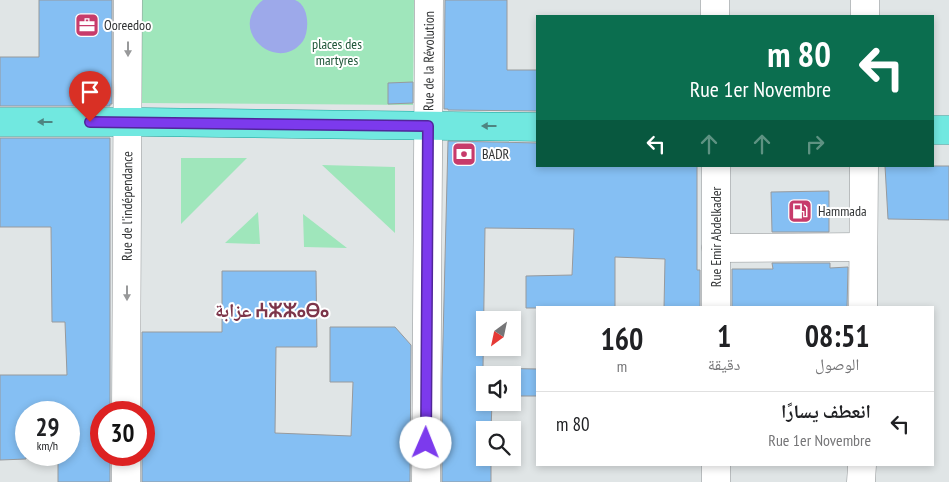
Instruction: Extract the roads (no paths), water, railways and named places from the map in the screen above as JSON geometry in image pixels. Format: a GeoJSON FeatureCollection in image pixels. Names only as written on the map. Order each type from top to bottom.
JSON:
{"type":"FeatureCollection","features":[{"type":"Feature","properties":{"kind":"main road"},"geometry":{"type":"LineString","coordinates":[[0,122],[536,127]]}},
{"type":"Feature","properties":{"kind":"main road"},"geometry":{"type":"LineString","coordinates":[[934,130],[949,130]]}},
{"type":"Feature","properties":{"kind":"street","name":"Rue de l'indépendance"},"geometry":{"type":"LineString","coordinates":[[126,401],[129,122],[128,0]]}},
{"type":"Feature","properties":{"kind":"street","name":"Rue de la Révolution"},"geometry":{"type":"LineString","coordinates":[[426,482],[429,0]]}},
{"type":"Feature","properties":{"kind":"street"},"geometry":{"type":"LineString","coordinates":[[715,0],[715,15]]}},
{"type":"Feature","properties":{"kind":"street"},"geometry":{"type":"LineString","coordinates":[[865,0],[865,15]]}},
{"type":"Feature","properties":{"kind":"street","name":"Rue Emir Abdelkader"},"geometry":{"type":"LineString","coordinates":[[716,167],[716,306]]}},
{"type":"Feature","properties":{"kind":"street"},"geometry":{"type":"LineString","coordinates":[[863,306],[864,167]]}},
{"type":"Feature","properties":{"kind":"street"},"geometry":{"type":"LineString","coordinates":[[716,248],[863,247]]}},
{"type":"Feature","properties":{"kind":"street"},"geometry":{"type":"LineString","coordinates":[[126,466],[126,482]]}},
{"type":"Feature","properties":{"kind":"street"},"geometry":{"type":"LineString","coordinates":[[716,466],[716,482]]}},
{"type":"Feature","properties":{"kind":"street"},"geometry":{"type":"LineString","coordinates":[[862,466],[862,482]]}},
{"type":"Feature","properties":{"kind":"water"},"geometry":{"type":"Polygon","coordinates":[[[263,0],[295,0],[300,3],[306,12],[307,31],[303,41],[293,50],[281,53],[269,51],[259,44],[252,35],[250,24],[253,12],[263,0]]]}},
{"type":"Feature","properties":{"kind":"place","name":"Ooreedoo"},"geometry":{"type":"Point","coordinates":[87,25]}},
{"type":"Feature","properties":{"kind":"place","name":"BADR"},"geometry":{"type":"Point","coordinates":[464,154]}},
{"type":"Feature","properties":{"kind":"place","name":"Hammada"},"geometry":{"type":"Point","coordinates":[800,211]}},
{"type":"Feature","properties":{"kind":"district","name":"عزابة ⵄⵣⵣⴰⴱⴰ"},"geometry":{"type":"Point","coordinates":[272,310]}},
{"type":"Feature","properties":{"kind":"park label","name":"places des martyres"},"geometry":{"type":"Point","coordinates":[337,52]}}]}
